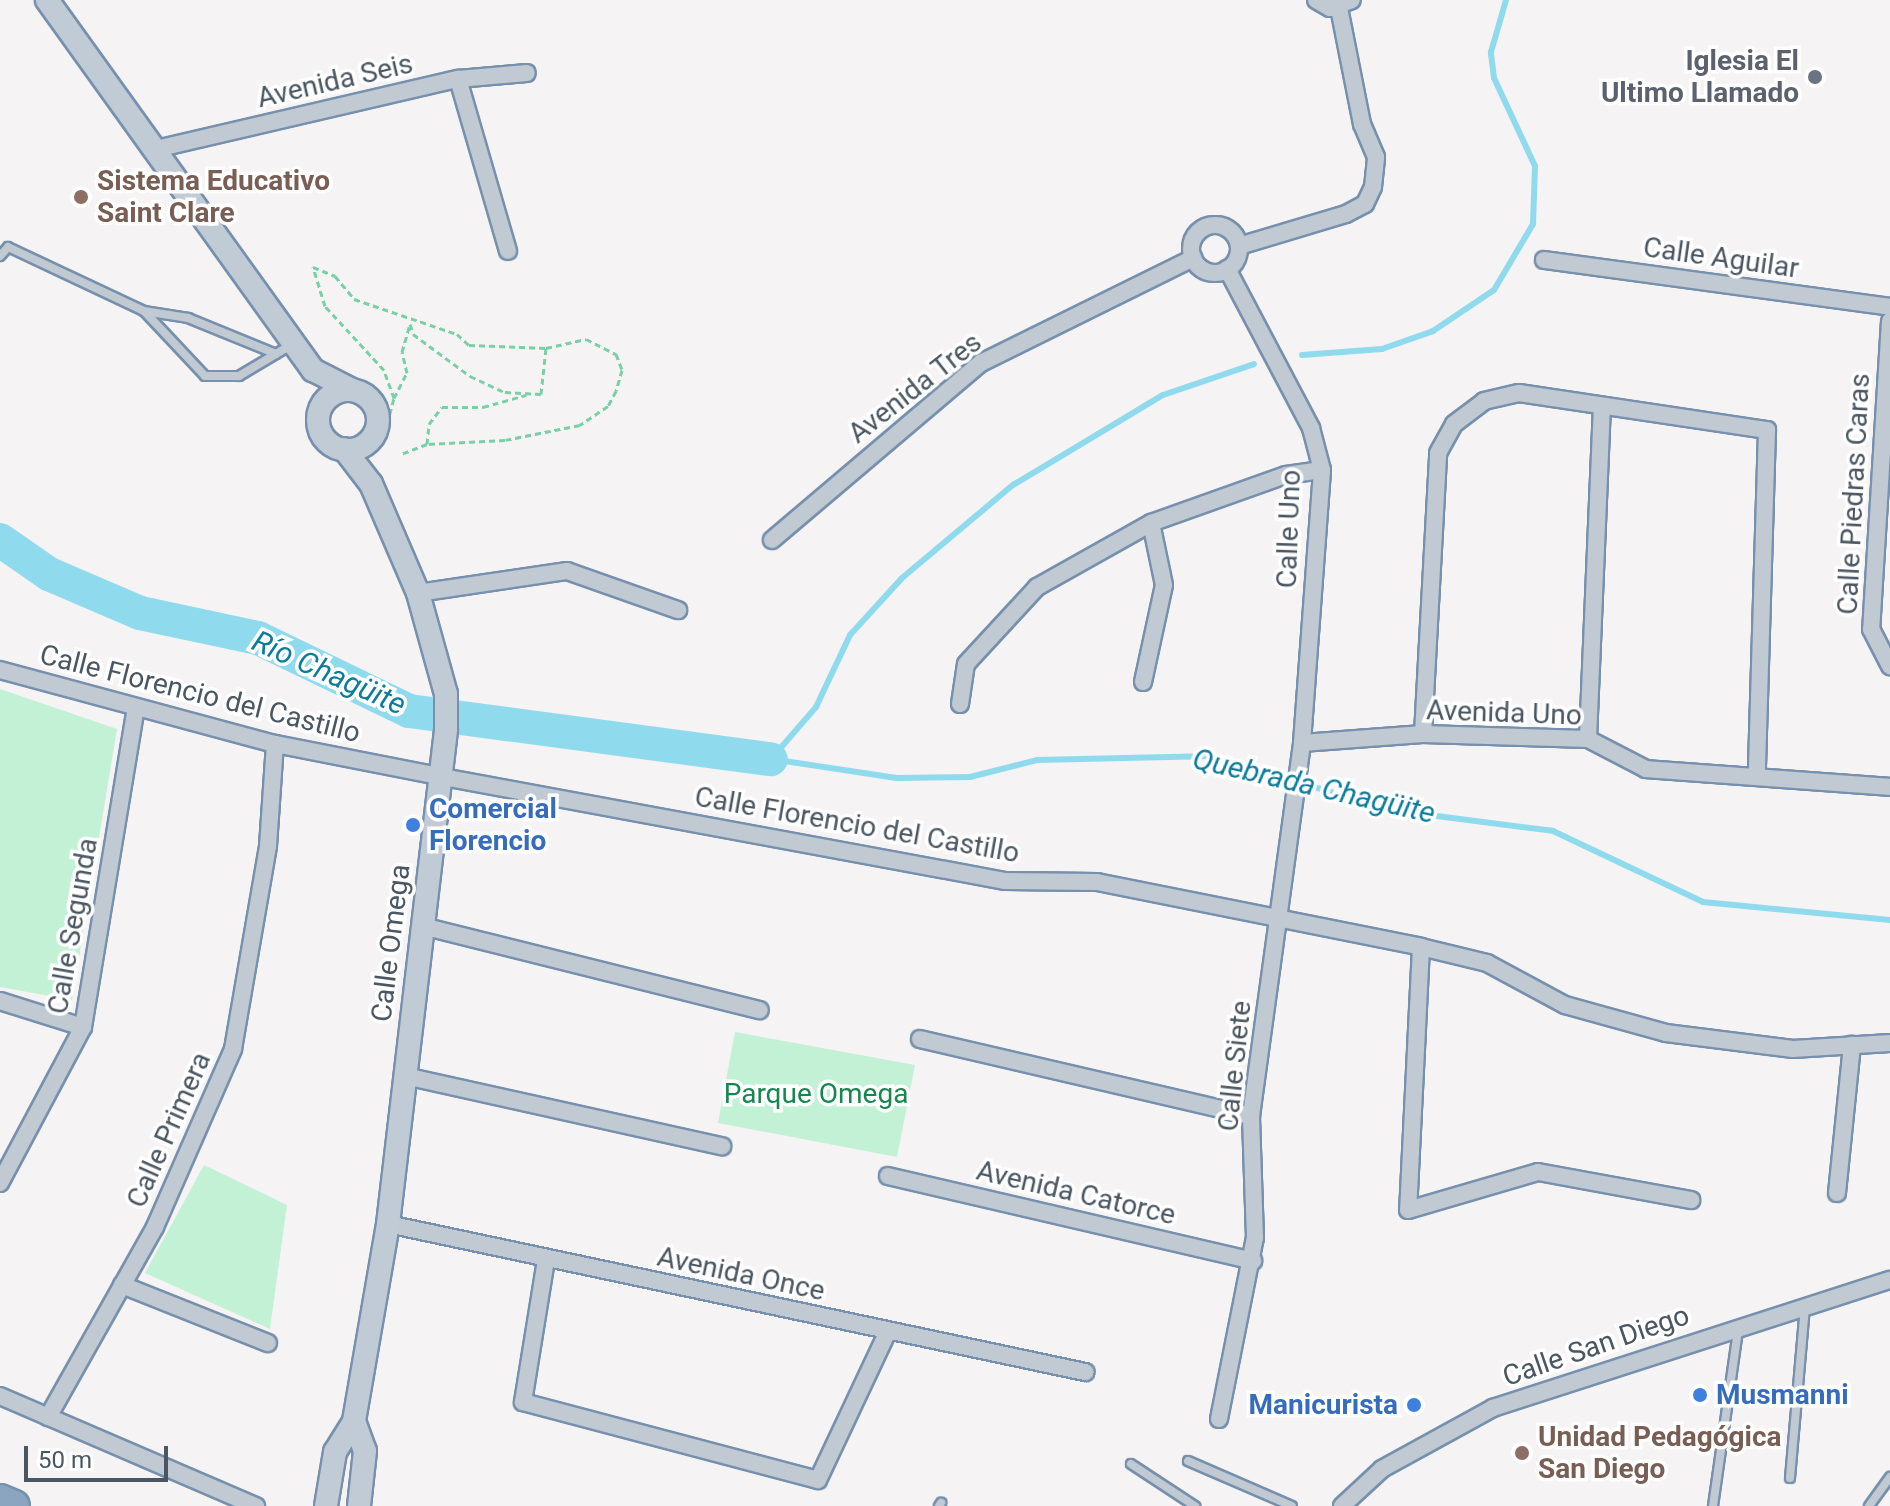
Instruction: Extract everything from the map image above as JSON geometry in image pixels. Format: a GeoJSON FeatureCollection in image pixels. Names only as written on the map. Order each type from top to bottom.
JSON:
{"type":"FeatureCollection","features":[{"type":"Feature","properties":{"kind":"highway"},"geometry":{"type":"LineString","coordinates":[[0,1500],[14,1506]]}},
{"type":"Feature","properties":{"kind":"street"},"geometry":{"type":"LineString","coordinates":[[47,0],[156,149],[284,349],[313,370],[352,390],[375,408],[380,431],[344,449],[325,439],[313,370]]}},
{"type":"Feature","properties":{"kind":"street"},"geometry":{"type":"LineString","coordinates":[[1239,246],[1230,231],[1214,225],[1193,240],[1193,258],[1211,272],[1227,269],[1239,246],[1365,204],[1376,157],[1362,124],[1345,4],[1316,0]]}},
{"type":"Feature","properties":{"kind":"street","name":"Avenida Seis"},"geometry":{"type":"LineString","coordinates":[[156,149],[458,79],[527,73]]}},
{"type":"Feature","properties":{"kind":"street"},"geometry":{"type":"LineString","coordinates":[[458,79],[508,251]]}},
{"type":"Feature","properties":{"kind":"street","name":"Avenida Tres"},"geometry":{"type":"LineString","coordinates":[[772,540],[981,363],[1193,258]]}},
{"type":"Feature","properties":{"kind":"street","name":"Calle Aguilar"},"geometry":{"type":"LineString","coordinates":[[1544,260],[1890,307]]}},
{"type":"Feature","properties":{"kind":"street","name":"Calle Uno"},"geometry":{"type":"LineString","coordinates":[[1227,269],[1311,428],[1322,470],[1299,763]]}},
{"type":"Feature","properties":{"kind":"street","name":"Calle Piedras Caras"},"geometry":{"type":"LineString","coordinates":[[1890,321],[1887,421],[1871,629],[1890,666]]}},
{"type":"Feature","properties":{"kind":"street"},"geometry":{"type":"LineString","coordinates":[[321,407],[333,393],[352,390]]}},
{"type":"Feature","properties":{"kind":"street"},"geometry":{"type":"LineString","coordinates":[[1423,734],[1438,453],[1468,413],[1519,393],[1767,430],[1757,776]]}},
{"type":"Feature","properties":{"kind":"street"},"geometry":{"type":"LineString","coordinates":[[1588,739],[1602,406]]}},
{"type":"Feature","properties":{"kind":"street","name":"Calle Omega"},"geometry":{"type":"LineString","coordinates":[[371,484],[380,431]]}},
{"type":"Feature","properties":{"kind":"street","name":"Calle Omega"},"geometry":{"type":"LineString","coordinates":[[326,1506],[335,1452],[354,1421],[388,1224],[422,926],[443,777],[446,729],[446,694],[418,593],[371,484],[344,449]]}},
{"type":"Feature","properties":{"kind":"street"},"geometry":{"type":"LineString","coordinates":[[960,704],[966,664],[1037,587],[1151,523],[1286,475],[1322,470]]}},
{"type":"Feature","properties":{"kind":"street"},"geometry":{"type":"LineString","coordinates":[[1143,682],[1164,585],[1151,523]]}},
{"type":"Feature","properties":{"kind":"street"},"geometry":{"type":"LineString","coordinates":[[418,593],[567,571],[678,610]]}},
{"type":"Feature","properties":{"kind":"street","name":"Calle Florencio del Castillo"},"geometry":{"type":"LineString","coordinates":[[0,670],[275,744],[443,777],[1005,881],[1097,882],[1279,922],[1421,947],[1487,963],[1565,1005],[1666,1033],[1793,1049],[1890,1043]]}},
{"type":"Feature","properties":{"kind":"street","name":"Calle Segunda"},"geometry":{"type":"LineString","coordinates":[[0,1183],[83,1027],[136,708]]}},
{"type":"Feature","properties":{"kind":"street","name":"Avenida Uno"},"geometry":{"type":"LineString","coordinates":[[1302,743],[1423,734],[1588,739],[1646,769],[1890,787]]}},
{"type":"Feature","properties":{"kind":"street","name":"Calle Primera"},"geometry":{"type":"LineString","coordinates":[[48,1417],[122,1285],[212,1107],[233,1049],[268,846],[275,744]]}},
{"type":"Feature","properties":{"kind":"street","name":"Calle Siete"},"geometry":{"type":"LineString","coordinates":[[1219,1419],[1253,1261],[1251,1116],[1299,763]]}},
{"type":"Feature","properties":{"kind":"street"},"geometry":{"type":"LineString","coordinates":[[422,926],[760,1010]]}},
{"type":"Feature","properties":{"kind":"street"},"geometry":{"type":"LineString","coordinates":[[1421,947],[1408,1210],[1538,1172],[1691,1200]]}},
{"type":"Feature","properties":{"kind":"street"},"geometry":{"type":"LineString","coordinates":[[0,1001],[83,1027]]}},
{"type":"Feature","properties":{"kind":"street"},"geometry":{"type":"LineString","coordinates":[[920,1039],[1251,1116]]}},
{"type":"Feature","properties":{"kind":"street"},"geometry":{"type":"LineString","coordinates":[[1837,1193],[1852,1045]]}},
{"type":"Feature","properties":{"kind":"street"},"geometry":{"type":"LineString","coordinates":[[405,1076],[722,1146]]}},
{"type":"Feature","properties":{"kind":"street","name":"Avenida Catorce"},"geometry":{"type":"LineString","coordinates":[[888,1176],[1253,1261]]}},
{"type":"Feature","properties":{"kind":"street","name":"Avenida Once"},"geometry":{"type":"LineString","coordinates":[[388,1224],[1085,1372]]}},
{"type":"Feature","properties":{"kind":"street"},"geometry":{"type":"LineString","coordinates":[[546,1260],[523,1402],[818,1480],[888,1331]]}},
{"type":"Feature","properties":{"kind":"street","name":"Calle San Diego"},"geometry":{"type":"LineString","coordinates":[[1342,1506],[1382,1469],[1493,1408],[1738,1325],[1890,1280]]}},
{"type":"Feature","properties":{"kind":"street"},"geometry":{"type":"LineString","coordinates":[[122,1285],[268,1343]]}},
{"type":"Feature","properties":{"kind":"street"},"geometry":{"type":"LineString","coordinates":[[0,1396],[256,1506]]}},
{"type":"Feature","properties":{"kind":"street","name":"Calle Omega"},"geometry":{"type":"LineString","coordinates":[[354,1421],[365,1451],[359,1506]]}},
{"type":"Feature","properties":{"kind":"lane"},"geometry":{"type":"LineString","coordinates":[[0,256],[8,247],[144,311],[188,318],[284,349]]}},
{"type":"Feature","properties":{"kind":"lane"},"geometry":{"type":"LineString","coordinates":[[144,311],[205,376],[239,376],[284,349]]}},
{"type":"Feature","properties":{"kind":"lane"},"geometry":{"type":"LineString","coordinates":[[1790,1478],[1805,1305]]}},
{"type":"Feature","properties":{"kind":"lane"},"geometry":{"type":"LineString","coordinates":[[1713,1506],[1738,1325]]}},
{"type":"Feature","properties":{"kind":"lane"},"geometry":{"type":"LineString","coordinates":[[1188,1461],[1292,1506]]}},
{"type":"Feature","properties":{"kind":"lane"},"geometry":{"type":"LineString","coordinates":[[1131,1464],[1195,1506]]}},
{"type":"Feature","properties":{"kind":"lane"},"geometry":{"type":"LineString","coordinates":[[1869,1506],[1890,1477]]}},
{"type":"Feature","properties":{"kind":"path"},"geometry":{"type":"LineString","coordinates":[[394,402],[384,370],[325,306],[313,267],[335,276],[354,299],[410,324],[457,334],[469,345],[546,348],[586,339],[616,354],[622,370],[608,406],[580,425],[505,440],[427,444],[401,454]]}},
{"type":"Feature","properties":{"kind":"path"},"geometry":{"type":"LineString","coordinates":[[410,324],[413,334],[470,376],[528,394]]}},
{"type":"Feature","properties":{"kind":"path"},"geometry":{"type":"LineString","coordinates":[[380,431],[407,373],[402,352],[410,324]]}},
{"type":"Feature","properties":{"kind":"path"},"geometry":{"type":"LineString","coordinates":[[427,444],[429,424],[442,407],[483,407],[528,394],[541,394],[546,348]]}},
{"type":"Feature","properties":{"kind":"green space"},"geometry":{"type":"Polygon","coordinates":[[[0,689],[117,729],[72,1000],[0,987],[0,689]]]}},
{"type":"Feature","properties":{"kind":"green space","name":"Parque Omega"},"geometry":{"type":"Polygon","coordinates":[[[735,1032],[915,1065],[897,1157],[718,1123],[735,1032]]]}},
{"type":"Feature","properties":{"kind":"green space"},"geometry":{"type":"Polygon","coordinates":[[[204,1165],[287,1205],[270,1329],[145,1273],[204,1165]]]}},
{"type":"Feature","properties":{"kind":"waterway"},"geometry":{"type":"LineString","coordinates":[[1302,355],[1382,349],[1433,331],[1494,290],[1533,224],[1535,166],[1494,78],[1491,52],[1506,0]]}},
{"type":"Feature","properties":{"kind":"waterway"},"geometry":{"type":"LineString","coordinates":[[771,759],[816,707],[850,635],[902,578],[1013,485],[1163,395],[1254,364]]}},
{"type":"Feature","properties":{"kind":"waterway","name":"Río Chagüite"},"geometry":{"type":"LineString","coordinates":[[0,540],[49,574],[140,613],[258,638],[409,711],[771,759]]}},
{"type":"Feature","properties":{"kind":"waterway","name":"Quebrada Chagüite"},"geometry":{"type":"LineString","coordinates":[[771,759],[897,778],[970,777],[1037,760],[1213,756],[1390,810],[1553,831],[1703,902],[1890,920]]}},
{"type":"Feature","properties":{"kind":"place","name":"Iglesia El Ultimo Llamado"},"geometry":{"type":"Point","coordinates":[1815,77]}},
{"type":"Feature","properties":{"kind":"place","name":"Sistema Educativo Saint Clare"},"geometry":{"type":"Point","coordinates":[81,197]}},
{"type":"Feature","properties":{"kind":"place","name":"Comercial Florencio"},"geometry":{"type":"Point","coordinates":[413,825]}},
{"type":"Feature","properties":{"kind":"place","name":"Musmanni"},"geometry":{"type":"Point","coordinates":[1700,1395]}},
{"type":"Feature","properties":{"kind":"place","name":"Manicurista"},"geometry":{"type":"Point","coordinates":[1414,1405]}},
{"type":"Feature","properties":{"kind":"place","name":"Unidad Pedagógica San Diego"},"geometry":{"type":"Point","coordinates":[1522,1453]}}]}
